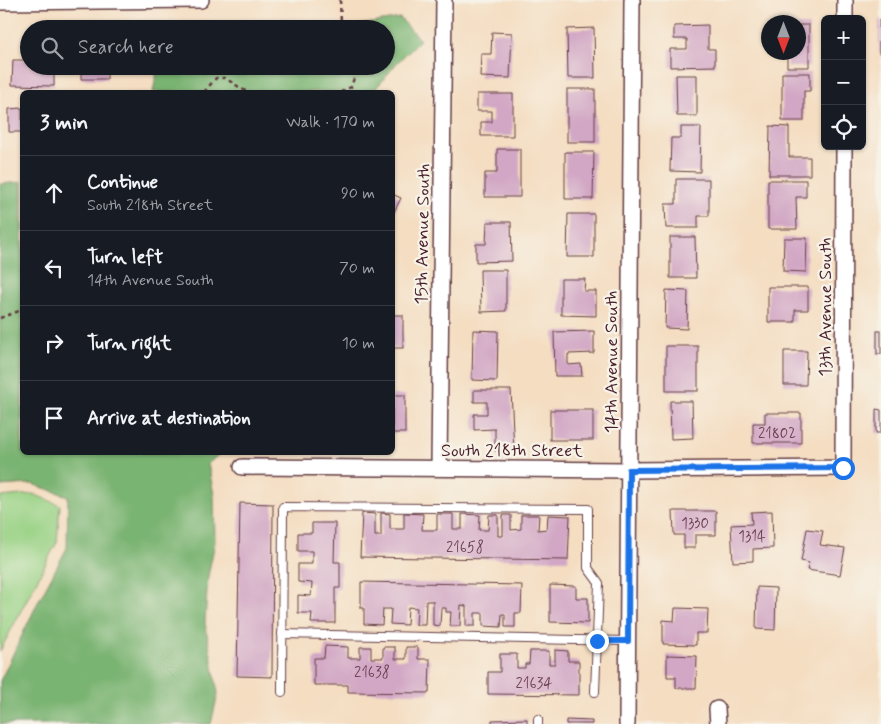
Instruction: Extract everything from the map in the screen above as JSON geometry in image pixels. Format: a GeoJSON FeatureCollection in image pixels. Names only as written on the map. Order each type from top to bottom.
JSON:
{"type":"FeatureCollection","features":[{"type":"Feature","properties":{"kind":"street"},"geometry":{"type":"LineString","coordinates":[[0,2],[201,0]]}},
{"type":"Feature","properties":{"kind":"street","name":"15th Avenue South"},"geometry":{"type":"LineString","coordinates":[[439,468],[444,0]]}},
{"type":"Feature","properties":{"kind":"street","name":"14th Avenue South"},"geometry":{"type":"LineString","coordinates":[[627,724],[632,0]]}},
{"type":"Feature","properties":{"kind":"street"},"geometry":{"type":"LineString","coordinates":[[845,0],[845,15]]}},
{"type":"Feature","properties":{"kind":"street","name":"13th Avenue South"},"geometry":{"type":"LineString","coordinates":[[843,468],[844,150]]}},
{"type":"Feature","properties":{"kind":"street","name":"South 218th Street"},"geometry":{"type":"LineString","coordinates":[[242,467],[629,470],[843,468]]}},
{"type":"Feature","properties":{"kind":"lane"},"geometry":{"type":"LineString","coordinates":[[282,692],[283,507],[588,509],[588,568],[599,583],[595,692]]}},
{"type":"Feature","properties":{"kind":"lane"},"geometry":{"type":"LineString","coordinates":[[282,634],[628,641]]}},
{"type":"Feature","properties":{"kind":"path"},"geometry":{"type":"LineString","coordinates":[[340,0],[341,20]]}},
{"type":"Feature","properties":{"kind":"path"},"geometry":{"type":"LineString","coordinates":[[345,90],[351,87],[355,75]]}},
{"type":"Feature","properties":{"kind":"path"},"geometry":{"type":"LineString","coordinates":[[206,90],[216,78],[225,78],[242,90]]}},
{"type":"Feature","properties":{"kind":"path"},"geometry":{"type":"LineString","coordinates":[[0,318],[20,311]]}},
{"type":"Feature","properties":{"kind":"green space"},"geometry":{"type":"Polygon","coordinates":[[[400,18],[420,40],[395,65],[395,20],[389,20],[400,18]]]}},
{"type":"Feature","properties":{"kind":"green space"},"geometry":{"type":"Polygon","coordinates":[[[156,75],[387,75],[375,90],[153,90],[156,75]]]}},
{"type":"Feature","properties":{"kind":"green space"},"geometry":{"type":"Polygon","coordinates":[[[20,182],[20,455],[218,455],[208,464],[214,495],[215,542],[208,576],[205,623],[218,693],[211,724],[0,724],[0,681],[39,600],[67,548],[68,496],[32,484],[0,486],[0,184],[20,182]]]}},
{"type":"Feature","properties":{"kind":"green space"},"geometry":{"type":"Polygon","coordinates":[[[33,494],[60,505],[57,542],[0,651],[0,497],[33,494]]]}},
{"type":"Feature","properties":{"kind":"building"},"geometry":{"type":"Polygon","coordinates":[[[879,20],[881,20],[881,53],[879,53],[879,20]]]}},
{"type":"Feature","properties":{"kind":"building"},"geometry":{"type":"Polygon","coordinates":[[[708,25],[708,49],[715,49],[715,66],[670,67],[670,49],[687,49],[687,39],[674,39],[674,26],[708,25]]]}},
{"type":"Feature","properties":{"kind":"building"},"geometry":{"type":"Polygon","coordinates":[[[806,25],[809,25],[809,67],[787,67],[787,60],[806,60],[806,25]]]}},
{"type":"Feature","properties":{"kind":"building"},"geometry":{"type":"Polygon","coordinates":[[[594,28],[595,78],[568,78],[567,29],[594,28]]]}},
{"type":"Feature","properties":{"kind":"building"},"geometry":{"type":"Polygon","coordinates":[[[492,32],[512,33],[510,78],[480,77],[481,54],[491,54],[492,32]]]}},
{"type":"Feature","properties":{"kind":"building"},"geometry":{"type":"Polygon","coordinates":[[[13,60],[20,60],[20,75],[54,75],[54,86],[12,85],[13,60]]]}},
{"type":"Feature","properties":{"kind":"building"},"geometry":{"type":"Polygon","coordinates":[[[782,73],[810,73],[810,91],[804,91],[804,121],[782,121],[782,73]]]}},
{"type":"Feature","properties":{"kind":"building"},"geometry":{"type":"Polygon","coordinates":[[[81,75],[107,75],[107,79],[81,79],[81,75]]]}},
{"type":"Feature","properties":{"kind":"building"},"geometry":{"type":"Polygon","coordinates":[[[676,75],[697,75],[697,116],[677,116],[676,75]]]}},
{"type":"Feature","properties":{"kind":"building"},"geometry":{"type":"Polygon","coordinates":[[[567,89],[595,89],[595,142],[567,142],[567,89]]]}},
{"type":"Feature","properties":{"kind":"building"},"geometry":{"type":"Polygon","coordinates":[[[477,94],[513,94],[513,136],[481,136],[481,122],[492,122],[492,111],[477,111],[477,94]]]}},
{"type":"Feature","properties":{"kind":"building"},"geometry":{"type":"Polygon","coordinates":[[[20,108],[20,132],[9,132],[9,109],[20,108]]]}},
{"type":"Feature","properties":{"kind":"building"},"geometry":{"type":"Polygon","coordinates":[[[770,126],[789,127],[789,157],[810,157],[810,175],[769,175],[770,126]]]}},
{"type":"Feature","properties":{"kind":"building"},"geometry":{"type":"Polygon","coordinates":[[[681,127],[701,127],[700,172],[670,171],[671,138],[681,138],[681,127]]]}},
{"type":"Feature","properties":{"kind":"building"},"geometry":{"type":"Polygon","coordinates":[[[497,149],[520,149],[520,197],[485,197],[485,173],[497,173],[497,149]]]}},
{"type":"Feature","properties":{"kind":"building"},"geometry":{"type":"Polygon","coordinates":[[[565,152],[594,152],[593,199],[565,199],[565,152]]]}},
{"type":"Feature","properties":{"kind":"building"},"geometry":{"type":"Polygon","coordinates":[[[676,179],[709,179],[709,216],[698,216],[698,228],[666,228],[665,204],[676,204],[676,179]]]}},
{"type":"Feature","properties":{"kind":"building"},"geometry":{"type":"Polygon","coordinates":[[[768,180],[806,180],[806,197],[796,197],[797,229],[768,229],[768,180]]]}},
{"type":"Feature","properties":{"kind":"building"},"geometry":{"type":"Polygon","coordinates":[[[395,195],[401,198],[395,210],[395,195]]]}},
{"type":"Feature","properties":{"kind":"building"},"geometry":{"type":"Polygon","coordinates":[[[568,214],[594,214],[594,257],[567,257],[568,214]]]}},
{"type":"Feature","properties":{"kind":"building"},"geometry":{"type":"Polygon","coordinates":[[[487,222],[511,222],[512,261],[476,262],[476,244],[486,244],[487,222]]]}},
{"type":"Feature","properties":{"kind":"building"},"geometry":{"type":"Polygon","coordinates":[[[670,237],[695,237],[696,278],[670,278],[670,237]]]}},
{"type":"Feature","properties":{"kind":"building"},"geometry":{"type":"Polygon","coordinates":[[[784,238],[807,238],[806,272],[783,271],[784,238]]]}},
{"type":"Feature","properties":{"kind":"building"},"geometry":{"type":"Polygon","coordinates":[[[480,270],[506,270],[506,311],[481,312],[480,270]]]}},
{"type":"Feature","properties":{"kind":"building"},"geometry":{"type":"Polygon","coordinates":[[[561,279],[585,279],[584,291],[596,291],[596,316],[561,315],[561,279]]]}},
{"type":"Feature","properties":{"kind":"building"},"geometry":{"type":"Polygon","coordinates":[[[768,287],[808,287],[808,310],[795,310],[795,322],[768,322],[768,287]]]}},
{"type":"Feature","properties":{"kind":"building"},"geometry":{"type":"Polygon","coordinates":[[[666,290],[688,291],[687,329],[665,328],[666,290]]]}},
{"type":"Feature","properties":{"kind":"building"},"geometry":{"type":"Polygon","coordinates":[[[395,315],[403,315],[403,348],[395,348],[395,315]]]}},
{"type":"Feature","properties":{"kind":"building"},"geometry":{"type":"Polygon","coordinates":[[[473,330],[498,331],[497,381],[472,380],[473,330]]]}},
{"type":"Feature","properties":{"kind":"building"},"geometry":{"type":"Polygon","coordinates":[[[594,331],[594,353],[568,354],[568,365],[581,364],[582,376],[555,376],[554,332],[594,331]]]}},
{"type":"Feature","properties":{"kind":"building"},"geometry":{"type":"Polygon","coordinates":[[[877,331],[881,331],[881,354],[877,354],[877,331]]]}},
{"type":"Feature","properties":{"kind":"building"},"geometry":{"type":"Polygon","coordinates":[[[666,346],[698,346],[698,391],[666,391],[666,346]]]}},
{"type":"Feature","properties":{"kind":"building"},"geometry":{"type":"Polygon","coordinates":[[[784,351],[807,351],[806,385],[784,385],[784,351]]]}},
{"type":"Feature","properties":{"kind":"building"},"geometry":{"type":"Polygon","coordinates":[[[474,390],[511,390],[514,451],[495,451],[495,429],[474,430],[474,414],[487,414],[487,402],[474,402],[474,390]]]}},
{"type":"Feature","properties":{"kind":"building"},"geometry":{"type":"Polygon","coordinates":[[[395,395],[405,395],[405,433],[395,433],[395,395]]]}},
{"type":"Feature","properties":{"kind":"building"},"geometry":{"type":"Polygon","coordinates":[[[670,401],[692,401],[693,438],[671,439],[670,401]]]}},
{"type":"Feature","properties":{"kind":"building"},"geometry":{"type":"Polygon","coordinates":[[[876,409],[881,410],[881,433],[876,433],[876,409]]]}},
{"type":"Feature","properties":{"kind":"building"},"geometry":{"type":"Polygon","coordinates":[[[550,410],[593,410],[593,440],[550,440],[550,410]]]}},
{"type":"Feature","properties":{"kind":"building"},"geometry":{"type":"Polygon","coordinates":[[[765,413],[801,413],[801,443],[753,443],[753,423],[765,423],[765,413]]]}},
{"type":"Feature","properties":{"kind":"building"},"geometry":{"type":"Polygon","coordinates":[[[240,503],[273,504],[272,677],[237,676],[240,503]]]}},
{"type":"Feature","properties":{"kind":"building"},"geometry":{"type":"Polygon","coordinates":[[[673,511],[716,511],[716,535],[695,535],[695,548],[684,548],[684,535],[674,535],[673,511]]]}},
{"type":"Feature","properties":{"kind":"building"},"geometry":{"type":"Polygon","coordinates":[[[772,511],[773,548],[753,549],[753,561],[733,562],[731,525],[752,524],[751,512],[772,511]]]}},
{"type":"Feature","properties":{"kind":"building"},"geometry":{"type":"Polygon","coordinates":[[[362,513],[375,514],[375,536],[381,536],[381,513],[390,514],[390,529],[404,529],[404,513],[423,514],[422,530],[437,530],[437,514],[453,514],[453,529],[462,529],[462,514],[480,515],[479,530],[488,530],[489,515],[498,515],[498,536],[503,536],[503,515],[511,515],[511,530],[521,529],[521,515],[539,515],[538,530],[547,529],[548,515],[570,516],[568,560],[360,557],[362,513]]]}},
{"type":"Feature","properties":{"kind":"building"},"geometry":{"type":"Polygon","coordinates":[[[312,523],[335,523],[334,562],[340,562],[340,588],[335,588],[335,623],[311,623],[312,613],[298,613],[298,595],[311,596],[312,583],[298,582],[298,564],[312,564],[312,551],[298,551],[298,533],[312,533],[312,523]]]}},
{"type":"Feature","properties":{"kind":"building"},"geometry":{"type":"Polygon","coordinates":[[[807,529],[823,531],[820,545],[845,548],[840,575],[807,570],[809,563],[801,561],[807,529]]]}},
{"type":"Feature","properties":{"kind":"building"},"geometry":{"type":"Polygon","coordinates":[[[361,582],[522,585],[521,613],[515,613],[515,627],[505,627],[505,614],[502,614],[501,627],[483,626],[483,613],[475,613],[475,626],[466,626],[466,606],[461,605],[460,626],[450,626],[451,612],[446,612],[446,608],[441,608],[440,626],[433,625],[433,601],[426,601],[425,625],[416,625],[417,608],[408,607],[407,625],[390,624],[391,609],[383,609],[382,625],[364,624],[364,608],[361,608],[361,582]]]}},
{"type":"Feature","properties":{"kind":"building"},"geometry":{"type":"Polygon","coordinates":[[[550,585],[576,586],[576,598],[588,598],[588,623],[550,622],[550,585]]]}},
{"type":"Feature","properties":{"kind":"building"},"geometry":{"type":"Polygon","coordinates":[[[757,587],[776,588],[775,630],[756,629],[757,587]]]}},
{"type":"Feature","properties":{"kind":"building"},"geometry":{"type":"Polygon","coordinates":[[[675,608],[708,609],[707,633],[696,633],[696,645],[663,644],[663,620],[674,621],[675,608]]]}},
{"type":"Feature","properties":{"kind":"building"},"geometry":{"type":"Polygon","coordinates":[[[325,646],[348,647],[348,658],[360,658],[360,647],[371,647],[371,658],[383,658],[383,647],[395,647],[395,659],[406,659],[406,647],[418,647],[418,659],[430,659],[429,693],[348,692],[348,685],[314,685],[314,658],[324,658],[325,646]]]}},
{"type":"Feature","properties":{"kind":"building"},"geometry":{"type":"Polygon","coordinates":[[[555,650],[568,651],[568,661],[579,661],[579,695],[488,694],[488,672],[500,672],[500,654],[517,654],[517,668],[525,668],[525,664],[529,664],[530,651],[549,651],[549,664],[555,664],[555,650]]]}},
{"type":"Feature","properties":{"kind":"building"},"geometry":{"type":"Polygon","coordinates":[[[667,655],[697,656],[696,688],[676,688],[676,677],[667,677],[667,655]]]}},
{"type":"Feature","properties":{"kind":"building"},"geometry":{"type":"Polygon","coordinates":[[[527,719],[527,724],[492,724],[492,720],[527,719]]]}},
{"type":"Feature","properties":{"kind":"building"},"geometry":{"type":"Polygon","coordinates":[[[566,720],[592,721],[592,724],[566,724],[566,720]]]}},
{"type":"Feature","properties":{"kind":"route"},"geometry":{"type":"LineString","coordinates":[[597,641],[628,641],[629,470],[843,468]]}}]}
